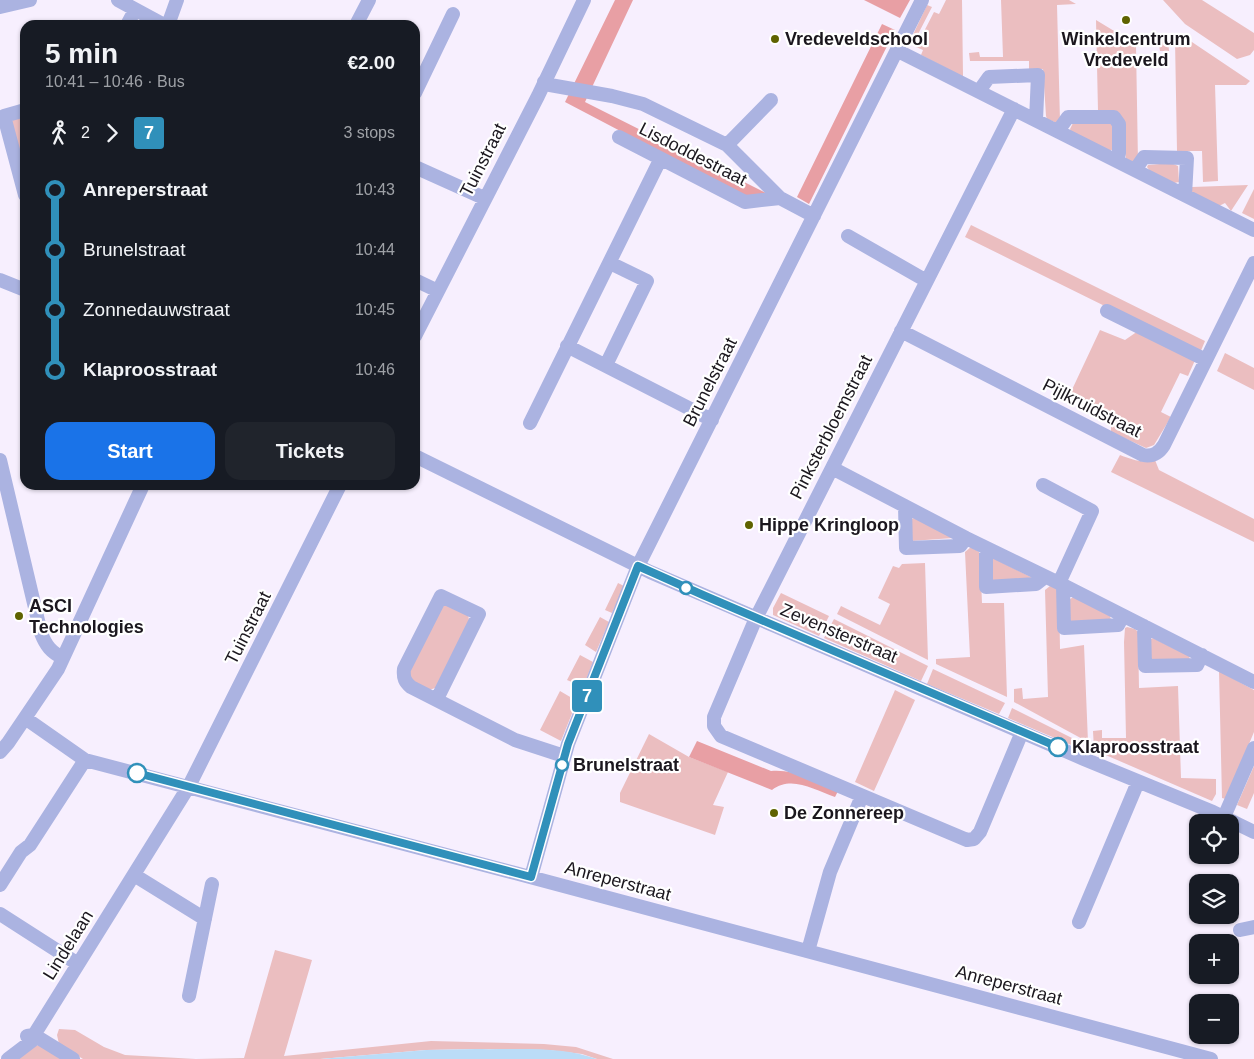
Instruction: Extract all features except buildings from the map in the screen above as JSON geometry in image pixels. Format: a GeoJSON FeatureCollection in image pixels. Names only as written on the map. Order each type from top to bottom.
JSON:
{"type":"FeatureCollection","features":[{"type":"Feature","properties":{"kind":"street"},"geometry":{"type":"LineString","coordinates":[[0,7],[30,0]]}},
{"type":"Feature","properties":{"kind":"street"},"geometry":{"type":"LineString","coordinates":[[118,0],[156,20]]}},
{"type":"Feature","properties":{"kind":"street"},"geometry":{"type":"LineString","coordinates":[[168,20],[177,0]]}},
{"type":"Feature","properties":{"kind":"street"},"geometry":{"type":"LineString","coordinates":[[359,20],[369,0]]}},
{"type":"Feature","properties":{"kind":"street","name":"Tuinstraat"},"geometry":{"type":"LineString","coordinates":[[420,326],[584,0]]}},
{"type":"Feature","properties":{"kind":"street","name":"Brunelstraat"},"geometry":{"type":"LineString","coordinates":[[531,877],[564,756],[638,566],[922,0]]}},
{"type":"Feature","properties":{"kind":"street"},"geometry":{"type":"LineString","coordinates":[[130,20],[135,10]]}},
{"type":"Feature","properties":{"kind":"street"},"geometry":{"type":"LineString","coordinates":[[420,83],[453,14]]}},
{"type":"Feature","properties":{"kind":"street"},"geometry":{"type":"LineString","coordinates":[[898,51],[1254,230]]}},
{"type":"Feature","properties":{"kind":"street"},"geometry":{"type":"LineString","coordinates":[[979,91],[989,77],[1038,75],[1036,120]]}},
{"type":"Feature","properties":{"kind":"street","name":"Lisdoddestraat"},"geometry":{"type":"LineString","coordinates":[[544,82],[550,85],[612,96],[643,104],[727,145],[780,198],[814,216]]}},
{"type":"Feature","properties":{"kind":"street","name":"Lisdoddestraat"},"geometry":{"type":"LineString","coordinates":[[727,145],[772,100]]}},
{"type":"Feature","properties":{"kind":"street","name":"Pinksterbloemstraat"},"geometry":{"type":"LineString","coordinates":[[862,796],[721,736],[714,726],[714,717],[756,618],[1014,109]]}},
{"type":"Feature","properties":{"kind":"street"},"geometry":{"type":"LineString","coordinates":[[20,111],[4,116],[20,176]]}},
{"type":"Feature","properties":{"kind":"street"},"geometry":{"type":"LineString","coordinates":[[1058,131],[1068,117],[1114,117],[1119,124],[1119,154],[1117,161]]}},
{"type":"Feature","properties":{"kind":"street","name":"Lisdoddestraat"},"geometry":{"type":"LineString","coordinates":[[619,137],[660,160],[745,202],[780,198]]}},
{"type":"Feature","properties":{"kind":"street"},"geometry":{"type":"LineString","coordinates":[[1136,170],[1144,157],[1187,158],[1185,195]]}},
{"type":"Feature","properties":{"kind":"street"},"geometry":{"type":"LineString","coordinates":[[530,423],[660,160]]}},
{"type":"Feature","properties":{"kind":"street"},"geometry":{"type":"LineString","coordinates":[[420,168],[484,198]]}},
{"type":"Feature","properties":{"kind":"street"},"geometry":{"type":"LineString","coordinates":[[848,236],[926,280]]}},
{"type":"Feature","properties":{"kind":"street"},"geometry":{"type":"LineString","coordinates":[[606,365],[647,281],[610,263]]}},
{"type":"Feature","properties":{"kind":"street","name":"Pijlkruidstraat"},"geometry":{"type":"LineString","coordinates":[[901,331],[1126,447],[1143,455],[1150,456],[1157,454],[1164,445],[1254,263]]}},
{"type":"Feature","properties":{"kind":"street"},"geometry":{"type":"LineString","coordinates":[[0,280],[20,288]]}},
{"type":"Feature","properties":{"kind":"street"},"geometry":{"type":"LineString","coordinates":[[420,282],[438,291]]}},
{"type":"Feature","properties":{"kind":"street"},"geometry":{"type":"LineString","coordinates":[[1107,311],[1206,360]]}},
{"type":"Feature","properties":{"kind":"street"},"geometry":{"type":"LineString","coordinates":[[567,346],[712,420]]}},
{"type":"Feature","properties":{"kind":"street","name":"Zevensterstraat"},"geometry":{"type":"LineString","coordinates":[[420,458],[625,561],[1214,814]]}},
{"type":"Feature","properties":{"kind":"street"},"geometry":{"type":"LineString","coordinates":[[0,460],[41,633],[44,642],[53,653],[64,658]]}},
{"type":"Feature","properties":{"kind":"street"},"geometry":{"type":"LineString","coordinates":[[832,468],[966,538],[1254,682]]}},
{"type":"Feature","properties":{"kind":"street"},"geometry":{"type":"LineString","coordinates":[[1043,485],[1092,511],[1061,584],[1064,628],[1118,625],[1123,616]]}},
{"type":"Feature","properties":{"kind":"street"},"geometry":{"type":"LineString","coordinates":[[0,752],[8,743],[64,658],[141,490]]}},
{"type":"Feature","properties":{"kind":"street","name":"Tuinstraat"},"geometry":{"type":"LineString","coordinates":[[189,786],[337,490]]}},
{"type":"Feature","properties":{"kind":"street"},"geometry":{"type":"LineString","coordinates":[[904,506],[906,548],[960,546],[966,538]]}},
{"type":"Feature","properties":{"kind":"street"},"geometry":{"type":"LineString","coordinates":[[986,548],[986,587],[1036,584],[1046,577]]}},
{"type":"Feature","properties":{"kind":"street"},"geometry":{"type":"LineString","coordinates":[[436,699],[479,614],[441,596],[404,669],[405,680],[411,687],[515,740],[564,756]]}},
{"type":"Feature","properties":{"kind":"street"},"geometry":{"type":"LineString","coordinates":[[1144,626],[1145,666],[1196,665],[1202,655]]}},
{"type":"Feature","properties":{"kind":"street","name":"Anreperstraat"},"geometry":{"type":"LineString","coordinates":[[25,718],[85,760],[189,786],[1211,1059]]}},
{"type":"Feature","properties":{"kind":"street"},"geometry":{"type":"LineString","coordinates":[[808,951],[830,872],[862,796],[967,840],[974,839],[980,832],[1022,732]]}},
{"type":"Feature","properties":{"kind":"street"},"geometry":{"type":"LineString","coordinates":[[1226,814],[1254,748]]}},
{"type":"Feature","properties":{"kind":"street"},"geometry":{"type":"LineString","coordinates":[[0,885],[21,852],[30,845],[85,760]]}},
{"type":"Feature","properties":{"kind":"street"},"geometry":{"type":"LineString","coordinates":[[1079,922],[1138,782]]}},
{"type":"Feature","properties":{"kind":"street","name":"Lindelaan"},"geometry":{"type":"LineString","coordinates":[[8,1059],[24,1046],[24,1040],[27,1036],[34,1035],[189,786]]}},
{"type":"Feature","properties":{"kind":"street","name":"Zevensterstraat"},"geometry":{"type":"LineString","coordinates":[[1239,825],[1254,832]]}},
{"type":"Feature","properties":{"kind":"street"},"geometry":{"type":"LineString","coordinates":[[134,875],[205,919]]}},
{"type":"Feature","properties":{"kind":"street"},"geometry":{"type":"LineString","coordinates":[[189,996],[212,884]]}},
{"type":"Feature","properties":{"kind":"street"},"geometry":{"type":"LineString","coordinates":[[0,914],[78,964]]}},
{"type":"Feature","properties":{"kind":"street"},"geometry":{"type":"LineString","coordinates":[[34,1035],[73,1059]]}},
{"type":"Feature","properties":{"kind":"shaded area"},"geometry":{"type":"Polygon","coordinates":[[[615,0],[633,0],[585,102],[768,194],[748,198],[565,102],[615,0]]]}},
{"type":"Feature","properties":{"kind":"shaded area"},"geometry":{"type":"Polygon","coordinates":[[[864,0],[910,0],[900,18],[864,0]]]}},
{"type":"Feature","properties":{"kind":"shaded area"},"geometry":{"type":"Polygon","coordinates":[[[946,0],[962,0],[963,76],[921,55],[923,50],[916,47],[934,12],[939,14],[946,0]]]}},
{"type":"Feature","properties":{"kind":"shaded area"},"geometry":{"type":"Polygon","coordinates":[[[1001,0],[1069,0],[1076,4],[1057,5],[1060,121],[1057,123],[1047,119],[1046,116],[1043,69],[1029,70],[1029,61],[970,61],[969,53],[979,52],[980,57],[1003,57],[1001,0]]]}},
{"type":"Feature","properties":{"kind":"shaded area"},"geometry":{"type":"Polygon","coordinates":[[[1163,0],[1202,0],[1254,33],[1254,50],[1250,55],[1237,59],[1185,24],[1163,0]]]}},
{"type":"Feature","properties":{"kind":"shaded area"},"geometry":{"type":"Polygon","coordinates":[[[927,5],[932,7],[915,40],[911,39],[927,5]]]}},
{"type":"Feature","properties":{"kind":"shaded area"},"geometry":{"type":"Polygon","coordinates":[[[1096,20],[1129,40],[1168,40],[1169,51],[1160,51],[1159,45],[1136,46],[1138,162],[1134,164],[1126,159],[1121,116],[1098,111],[1096,20]]]}},
{"type":"Feature","properties":{"kind":"shaded area"},"geometry":{"type":"Polygon","coordinates":[[[882,24],[895,30],[809,204],[797,197],[882,24]]]}},
{"type":"Feature","properties":{"kind":"shaded area"},"geometry":{"type":"Polygon","coordinates":[[[1183,36],[1250,81],[1246,85],[1215,85],[1218,181],[1203,182],[1202,151],[1177,151],[1175,40],[1183,36]]]}},
{"type":"Feature","properties":{"kind":"shaded area"},"geometry":{"type":"Polygon","coordinates":[[[20,117],[20,157],[10,123],[15,118],[20,117]]]}},
{"type":"Feature","properties":{"kind":"shaded area"},"geometry":{"type":"Polygon","coordinates":[[[1073,123],[1113,124],[1114,149],[1109,151],[1071,132],[1070,129],[1073,123]]]}},
{"type":"Feature","properties":{"kind":"shaded area"},"geometry":{"type":"Polygon","coordinates":[[[1171,163],[1178,166],[1179,182],[1174,183],[1150,171],[1147,167],[1148,165],[1171,163]]]}},
{"type":"Feature","properties":{"kind":"shaded area"},"geometry":{"type":"Polygon","coordinates":[[[1248,185],[1231,211],[1225,203],[1217,207],[1190,191],[1192,187],[1248,185]]]}},
{"type":"Feature","properties":{"kind":"shaded area"},"geometry":{"type":"Polygon","coordinates":[[[1254,189],[1254,219],[1242,213],[1254,189]]]}},
{"type":"Feature","properties":{"kind":"shaded area"},"geometry":{"type":"Polygon","coordinates":[[[971,225],[1205,341],[1200,353],[965,237],[971,225]]]}},
{"type":"Feature","properties":{"kind":"shaded area"},"geometry":{"type":"Polygon","coordinates":[[[1100,330],[1125,340],[1138,331],[1196,358],[1188,376],[1180,373],[1161,412],[1171,417],[1154,445],[1146,448],[1111,432],[1111,418],[1069,396],[1100,330]]]}},
{"type":"Feature","properties":{"kind":"shaded area"},"geometry":{"type":"Polygon","coordinates":[[[1225,353],[1254,368],[1254,390],[1217,371],[1225,353]]]}},
{"type":"Feature","properties":{"kind":"shaded area"},"geometry":{"type":"Polygon","coordinates":[[[1120,455],[1141,461],[1155,460],[1159,470],[1254,519],[1254,542],[1111,472],[1120,455]]]}},
{"type":"Feature","properties":{"kind":"shaded area"},"geometry":{"type":"Polygon","coordinates":[[[913,518],[953,538],[911,541],[910,521],[913,518]]]}},
{"type":"Feature","properties":{"kind":"shaded area"},"geometry":{"type":"Polygon","coordinates":[[[971,547],[979,552],[980,556],[982,603],[1004,603],[1007,697],[936,664],[936,659],[970,657],[965,552],[971,547]]]}},
{"type":"Feature","properties":{"kind":"shaded area"},"geometry":{"type":"Polygon","coordinates":[[[993,558],[1031,577],[1032,580],[991,580],[989,563],[993,558]]]}},
{"type":"Feature","properties":{"kind":"shaded area"},"geometry":{"type":"Polygon","coordinates":[[[925,563],[928,660],[837,614],[841,606],[880,625],[890,604],[878,598],[893,566],[899,568],[902,564],[925,563]]]}},
{"type":"Feature","properties":{"kind":"shaded area"},"geometry":{"type":"Polygon","coordinates":[[[618,583],[624,586],[612,613],[605,610],[618,583]]]}},
{"type":"Feature","properties":{"kind":"shaded area"},"geometry":{"type":"Polygon","coordinates":[[[1050,586],[1055,587],[1059,592],[1060,649],[1084,645],[1088,742],[1014,702],[1014,689],[1022,688],[1023,699],[1048,697],[1045,590],[1050,586]]]}},
{"type":"Feature","properties":{"kind":"shaded area"},"geometry":{"type":"Polygon","coordinates":[[[781,593],[829,616],[819,636],[773,615],[773,608],[781,593]]]}},
{"type":"Feature","properties":{"kind":"shaded area"},"geometry":{"type":"Polygon","coordinates":[[[1073,597],[1110,616],[1111,620],[1072,622],[1068,618],[1069,600],[1073,597]]]}},
{"type":"Feature","properties":{"kind":"shaded area"},"geometry":{"type":"Polygon","coordinates":[[[446,604],[468,614],[470,626],[438,686],[427,689],[410,681],[409,669],[443,606],[446,604]]]}},
{"type":"Feature","properties":{"kind":"shaded area"},"geometry":{"type":"Polygon","coordinates":[[[600,617],[609,622],[596,652],[585,645],[600,617]]]}},
{"type":"Feature","properties":{"kind":"shaded area"},"geometry":{"type":"Polygon","coordinates":[[[834,619],[928,666],[921,681],[824,638],[834,619]]]}},
{"type":"Feature","properties":{"kind":"shaded area"},"geometry":{"type":"Polygon","coordinates":[[[1127,627],[1138,632],[1139,688],[1178,686],[1181,778],[1216,779],[1216,794],[1212,801],[1094,750],[1093,731],[1102,730],[1102,738],[1126,738],[1124,642],[1125,628],[1127,627]]]}},
{"type":"Feature","properties":{"kind":"shaded area"},"geometry":{"type":"Polygon","coordinates":[[[1153,638],[1189,656],[1190,660],[1149,660],[1151,639],[1153,638]]]}},
{"type":"Feature","properties":{"kind":"shaded area"},"geometry":{"type":"Polygon","coordinates":[[[580,655],[593,662],[583,687],[567,680],[580,655]]]}},
{"type":"Feature","properties":{"kind":"shaded area"},"geometry":{"type":"Polygon","coordinates":[[[933,669],[1005,703],[999,714],[927,684],[933,669]]]}},
{"type":"Feature","properties":{"kind":"shaded area"},"geometry":{"type":"Polygon","coordinates":[[[1219,671],[1254,690],[1254,732],[1226,799],[1222,798],[1219,671]]]}},
{"type":"Feature","properties":{"kind":"shaded area"},"geometry":{"type":"Polygon","coordinates":[[[895,690],[915,700],[874,791],[855,782],[895,690]]]}},
{"type":"Feature","properties":{"kind":"shaded area"},"geometry":{"type":"Polygon","coordinates":[[[560,691],[577,701],[561,741],[540,730],[560,691]]]}},
{"type":"Feature","properties":{"kind":"shaded area"},"geometry":{"type":"Polygon","coordinates":[[[1012,708],[1080,742],[1076,747],[1008,718],[1012,708]]]}},
{"type":"Feature","properties":{"kind":"shaded area"},"geometry":{"type":"Polygon","coordinates":[[[649,734],[689,757],[728,772],[713,805],[724,807],[715,835],[620,802],[620,793],[649,734]]]}},
{"type":"Feature","properties":{"kind":"shaded area"},"geometry":{"type":"Polygon","coordinates":[[[697,741],[771,771],[797,774],[838,791],[835,797],[803,785],[795,784],[787,784],[772,790],[689,757],[697,741]]]}},
{"type":"Feature","properties":{"kind":"shaded area"},"geometry":{"type":"Polygon","coordinates":[[[1254,766],[1254,793],[1247,809],[1237,805],[1254,766]]]}},
{"type":"Feature","properties":{"kind":"shaded area"},"geometry":{"type":"Polygon","coordinates":[[[275,950],[312,960],[284,1056],[431,1041],[544,1044],[576,1047],[613,1059],[597,1059],[582,1054],[548,1050],[476,1049],[426,1050],[320,1059],[196,1059],[244,1058],[275,950]]]}},
{"type":"Feature","properties":{"kind":"shaded area"},"geometry":{"type":"Polygon","coordinates":[[[59,1029],[75,1030],[104,1047],[125,1055],[196,1059],[83,1059],[59,1044],[57,1035],[59,1029]]]}},
{"type":"Feature","properties":{"kind":"shaded area"},"geometry":{"type":"Polygon","coordinates":[[[40,1045],[63,1059],[17,1059],[31,1046],[40,1045]]]}},
{"type":"Feature","properties":{"kind":"water"},"geometry":{"type":"Polygon","coordinates":[[[426,1050],[552,1050],[597,1059],[320,1059],[426,1050]]]}},
{"type":"Feature","properties":{"kind":"bus line","name":"7"},"geometry":{"type":"LineString","coordinates":[[137,773],[531,877],[568,744],[638,566],[1058,747]]}},
{"type":"Feature","properties":{"kind":"place","name":"Winkelcentrum Vredeveld"},"geometry":{"type":"Point","coordinates":[1126,20]}},
{"type":"Feature","properties":{"kind":"place","name":"Vredeveldschool"},"geometry":{"type":"Point","coordinates":[775,39]}},
{"type":"Feature","properties":{"kind":"place","name":"Hippe Kringloop"},"geometry":{"type":"Point","coordinates":[749,525]}},
{"type":"Feature","properties":{"kind":"place","name":"ASCI Technologies"},"geometry":{"type":"Point","coordinates":[19,616]}},
{"type":"Feature","properties":{"kind":"place","name":"Klaproosstraat"},"geometry":{"type":"Point","coordinates":[1058,747]}},
{"type":"Feature","properties":{"kind":"place","name":"Brunelstraat"},"geometry":{"type":"Point","coordinates":[562,765]}},
{"type":"Feature","properties":{"kind":"place","name":"De Zonnereep"},"geometry":{"type":"Point","coordinates":[774,813]}}]}
